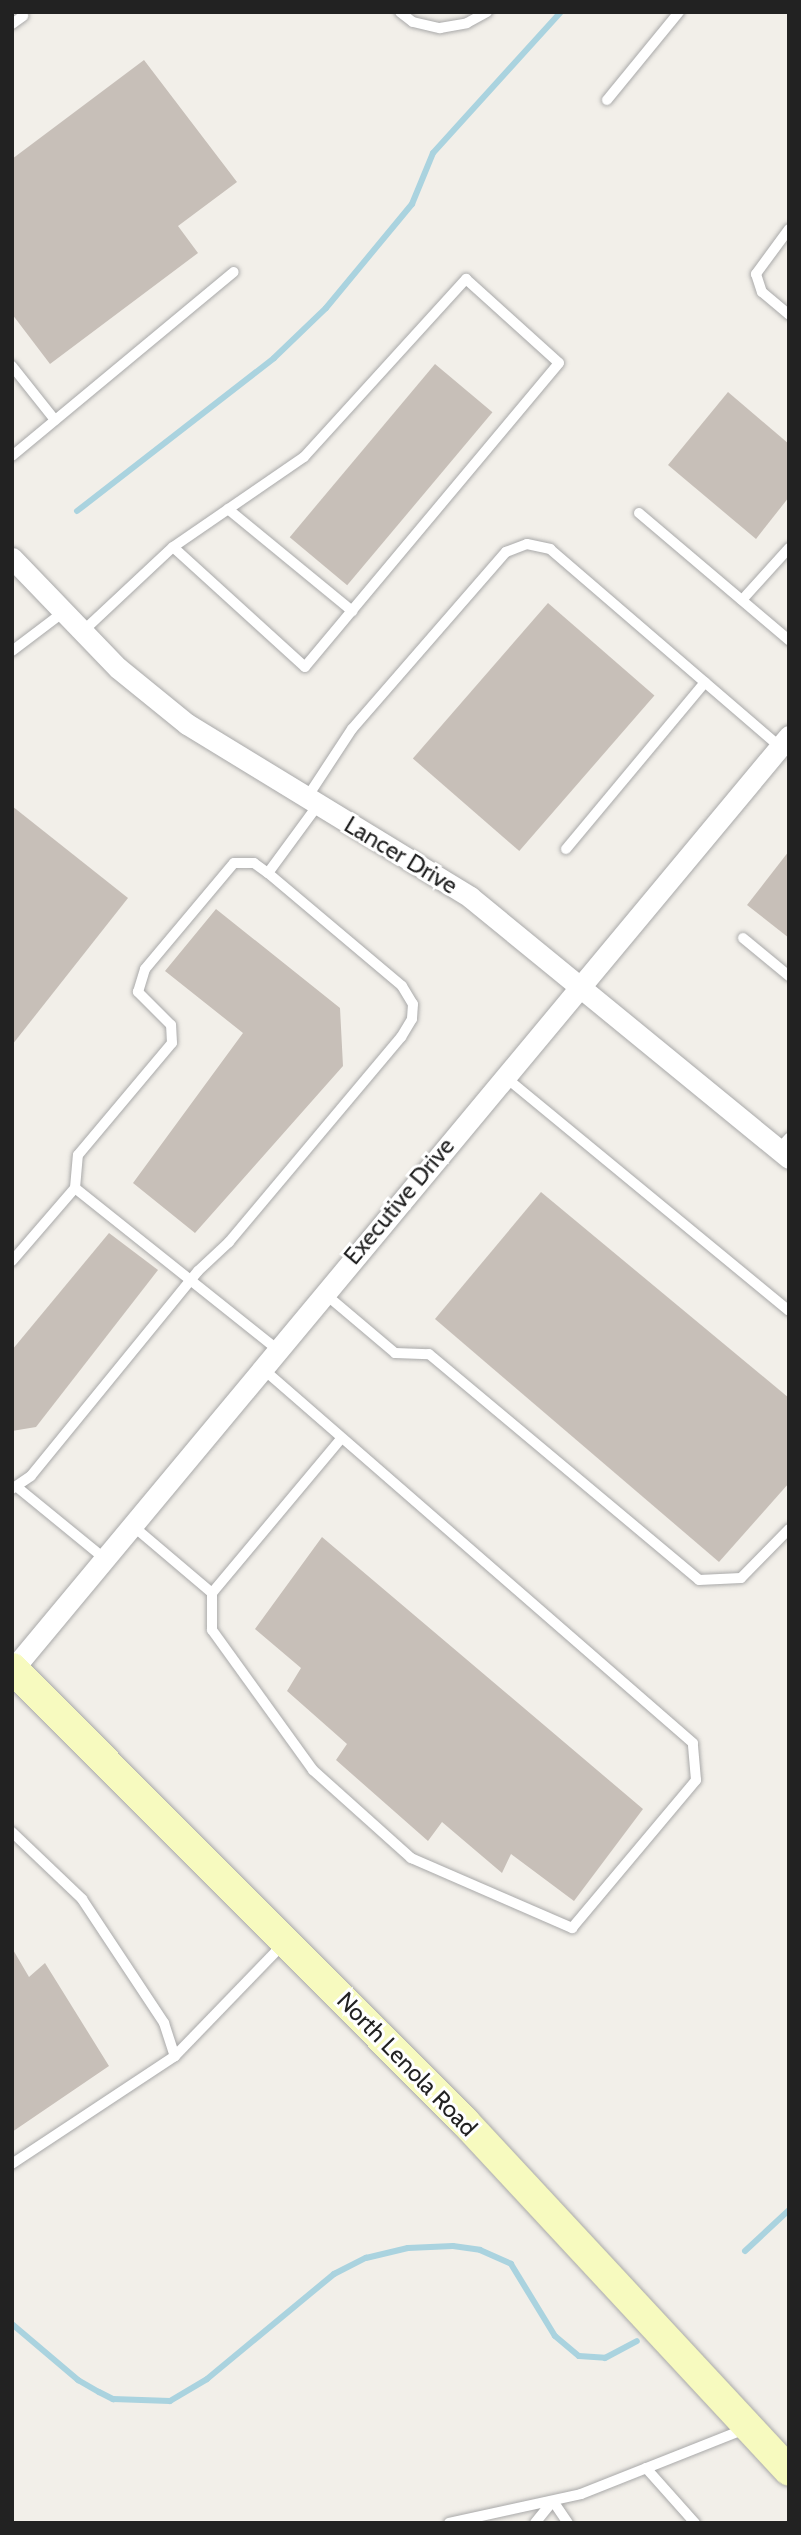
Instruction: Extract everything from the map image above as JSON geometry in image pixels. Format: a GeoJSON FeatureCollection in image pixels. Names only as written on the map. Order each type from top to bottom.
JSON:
{"type":"FeatureCollection","features":[{"type":"Feature","properties":{"kind":"main road","name":"North Lenola Road"},"geometry":{"type":"LineString","coordinates":[[13,1669],[286,1941],[593,2257],[789,2471]]}},
{"type":"Feature","properties":{"kind":"street","name":"Lancer Drive"},"geometry":{"type":"LineString","coordinates":[[12,558],[81,633],[187,724],[312,802],[446,880],[785,1148]]}},
{"type":"Feature","properties":{"kind":"street","name":"Executive Drive"},"geometry":{"type":"LineString","coordinates":[[13,1669],[579,985],[784,742]]}},
{"type":"Feature","properties":{"kind":"lane"},"geometry":{"type":"LineString","coordinates":[[400,12],[414,22],[440,28],[467,23],[487,12]]}},
{"type":"Feature","properties":{"kind":"lane"},"geometry":{"type":"LineString","coordinates":[[607,100],[679,12]]}},
{"type":"Feature","properties":{"kind":"lane"},"geometry":{"type":"LineString","coordinates":[[12,24],[23,16]]}},
{"type":"Feature","properties":{"kind":"lane"},"geometry":{"type":"LineString","coordinates":[[789,229],[756,274],[762,292],[789,315]]}},
{"type":"Feature","properties":{"kind":"lane"},"geometry":{"type":"LineString","coordinates":[[12,456],[234,272]]}},
{"type":"Feature","properties":{"kind":"lane"},"geometry":{"type":"LineString","coordinates":[[81,633],[173,547],[304,457],[466,279],[559,363],[305,667],[173,547]]}},
{"type":"Feature","properties":{"kind":"lane"},"geometry":{"type":"LineString","coordinates":[[12,366],[55,420]]}},
{"type":"Feature","properties":{"kind":"lane"},"geometry":{"type":"LineString","coordinates":[[228,509],[352,611]]}},
{"type":"Feature","properties":{"kind":"lane"},"geometry":{"type":"LineString","coordinates":[[639,513],[789,640]]}},
{"type":"Feature","properties":{"kind":"lane"},"geometry":{"type":"LineString","coordinates":[[268,873],[312,802],[352,729],[514,547],[550,550],[705,682],[784,742]]}},
{"type":"Feature","properties":{"kind":"lane"},"geometry":{"type":"LineString","coordinates":[[742,600],[789,548]]}},
{"type":"Feature","properties":{"kind":"lane"},"geometry":{"type":"LineString","coordinates":[[12,651],[62,613]]}},
{"type":"Feature","properties":{"kind":"lane"},"geometry":{"type":"LineString","coordinates":[[566,849],[705,682]]}},
{"type":"Feature","properties":{"kind":"lane"},"geometry":{"type":"LineString","coordinates":[[12,1261],[75,1188],[78,1155],[172,1043],[171,1025],[138,992],[145,969],[234,863],[254,863],[268,873],[402,986],[413,1004],[412,1019],[229,1242],[191,1279],[15,1488],[105,1559]]}},
{"type":"Feature","properties":{"kind":"lane"},"geometry":{"type":"LineString","coordinates":[[743,938],[789,975]]}},
{"type":"Feature","properties":{"kind":"lane"},"geometry":{"type":"LineString","coordinates":[[504,1076],[789,1311]]}},
{"type":"Feature","properties":{"kind":"lane"},"geometry":{"type":"LineString","coordinates":[[75,1188],[278,1350]]}},
{"type":"Feature","properties":{"kind":"lane"},"geometry":{"type":"LineString","coordinates":[[324,1293],[395,1353],[429,1354],[699,1580],[741,1578],[789,1528]]}},
{"type":"Feature","properties":{"kind":"lane"},"geometry":{"type":"LineString","coordinates":[[262,1368],[340,1440],[693,1743],[696,1780],[572,1928],[411,1858],[313,1770],[212,1630],[212,1592],[340,1440]]}},
{"type":"Feature","properties":{"kind":"lane"},"geometry":{"type":"LineString","coordinates":[[133,1526],[212,1592]]}},
{"type":"Feature","properties":{"kind":"lane"},"geometry":{"type":"LineString","coordinates":[[12,1832],[82,1899],[164,2023],[174,2056]]}},
{"type":"Feature","properties":{"kind":"lane"},"geometry":{"type":"LineString","coordinates":[[12,2164],[174,2056],[286,1941]]}},
{"type":"Feature","properties":{"kind":"lane"},"geometry":{"type":"LineString","coordinates":[[449,2523],[552,2501],[646,2468],[748,2427]]}},
{"type":"Feature","properties":{"kind":"lane"},"geometry":{"type":"LineString","coordinates":[[646,2468],[695,2523]]}},
{"type":"Feature","properties":{"kind":"lane"},"geometry":{"type":"LineString","coordinates":[[535,2523],[552,2501]]}},
{"type":"Feature","properties":{"kind":"lane"},"geometry":{"type":"LineString","coordinates":[[552,2501],[568,2523]]}},
{"type":"Feature","properties":{"kind":"building"},"geometry":{"type":"Polygon","coordinates":[[[144,60],[237,182],[178,226],[198,253],[50,364],[12,314],[12,159],[144,60]]]}},
{"type":"Feature","properties":{"kind":"building"},"geometry":{"type":"Polygon","coordinates":[[[435,364],[492,412],[347,585],[290,537],[435,364]]]}},
{"type":"Feature","properties":{"kind":"building"},"geometry":{"type":"Polygon","coordinates":[[[728,392],[789,444],[789,497],[756,539],[668,465],[728,392]]]}},
{"type":"Feature","properties":{"kind":"building"},"geometry":{"type":"Polygon","coordinates":[[[548,603],[654,696],[519,851],[413,758],[548,603]]]}},
{"type":"Feature","properties":{"kind":"building"},"geometry":{"type":"Polygon","coordinates":[[[12,806],[128,898],[12,1045],[12,806]]]}},
{"type":"Feature","properties":{"kind":"building"},"geometry":{"type":"Polygon","coordinates":[[[789,851],[789,938],[747,905],[789,851]]]}},
{"type":"Feature","properties":{"kind":"building"},"geometry":{"type":"Polygon","coordinates":[[[216,909],[340,1008],[343,1066],[195,1233],[133,1183],[243,1033],[165,971],[216,909]]]}},
{"type":"Feature","properties":{"kind":"building"},"geometry":{"type":"Polygon","coordinates":[[[541,1192],[789,1398],[789,1483],[719,1562],[435,1319],[541,1192]]]}},
{"type":"Feature","properties":{"kind":"building"},"geometry":{"type":"Polygon","coordinates":[[[109,1233],[158,1270],[36,1427],[12,1431],[12,1350],[109,1233]]]}},
{"type":"Feature","properties":{"kind":"building"},"geometry":{"type":"Polygon","coordinates":[[[322,1537],[643,1809],[574,1901],[511,1854],[502,1873],[442,1822],[428,1841],[336,1760],[347,1744],[287,1691],[301,1668],[255,1629],[322,1537]]]}},
{"type":"Feature","properties":{"kind":"building"},"geometry":{"type":"Polygon","coordinates":[[[12,1948],[29,1977],[45,1963],[109,2066],[12,2132],[12,1948]]]}},
{"type":"Feature","properties":{"kind":"waterway"},"geometry":{"type":"LineString","coordinates":[[77,511],[274,358],[326,308],[412,204],[433,153],[561,12]]}},
{"type":"Feature","properties":{"kind":"waterway"},"geometry":{"type":"LineString","coordinates":[[745,2251],[789,2210]]}},
{"type":"Feature","properties":{"kind":"waterway"},"geometry":{"type":"LineString","coordinates":[[12,2324],[78,2380],[113,2399],[170,2401],[207,2379],[334,2274],[366,2258],[408,2248],[453,2246],[480,2250],[511,2264],[555,2336],[579,2356],[605,2358],[637,2341]]}}]}
